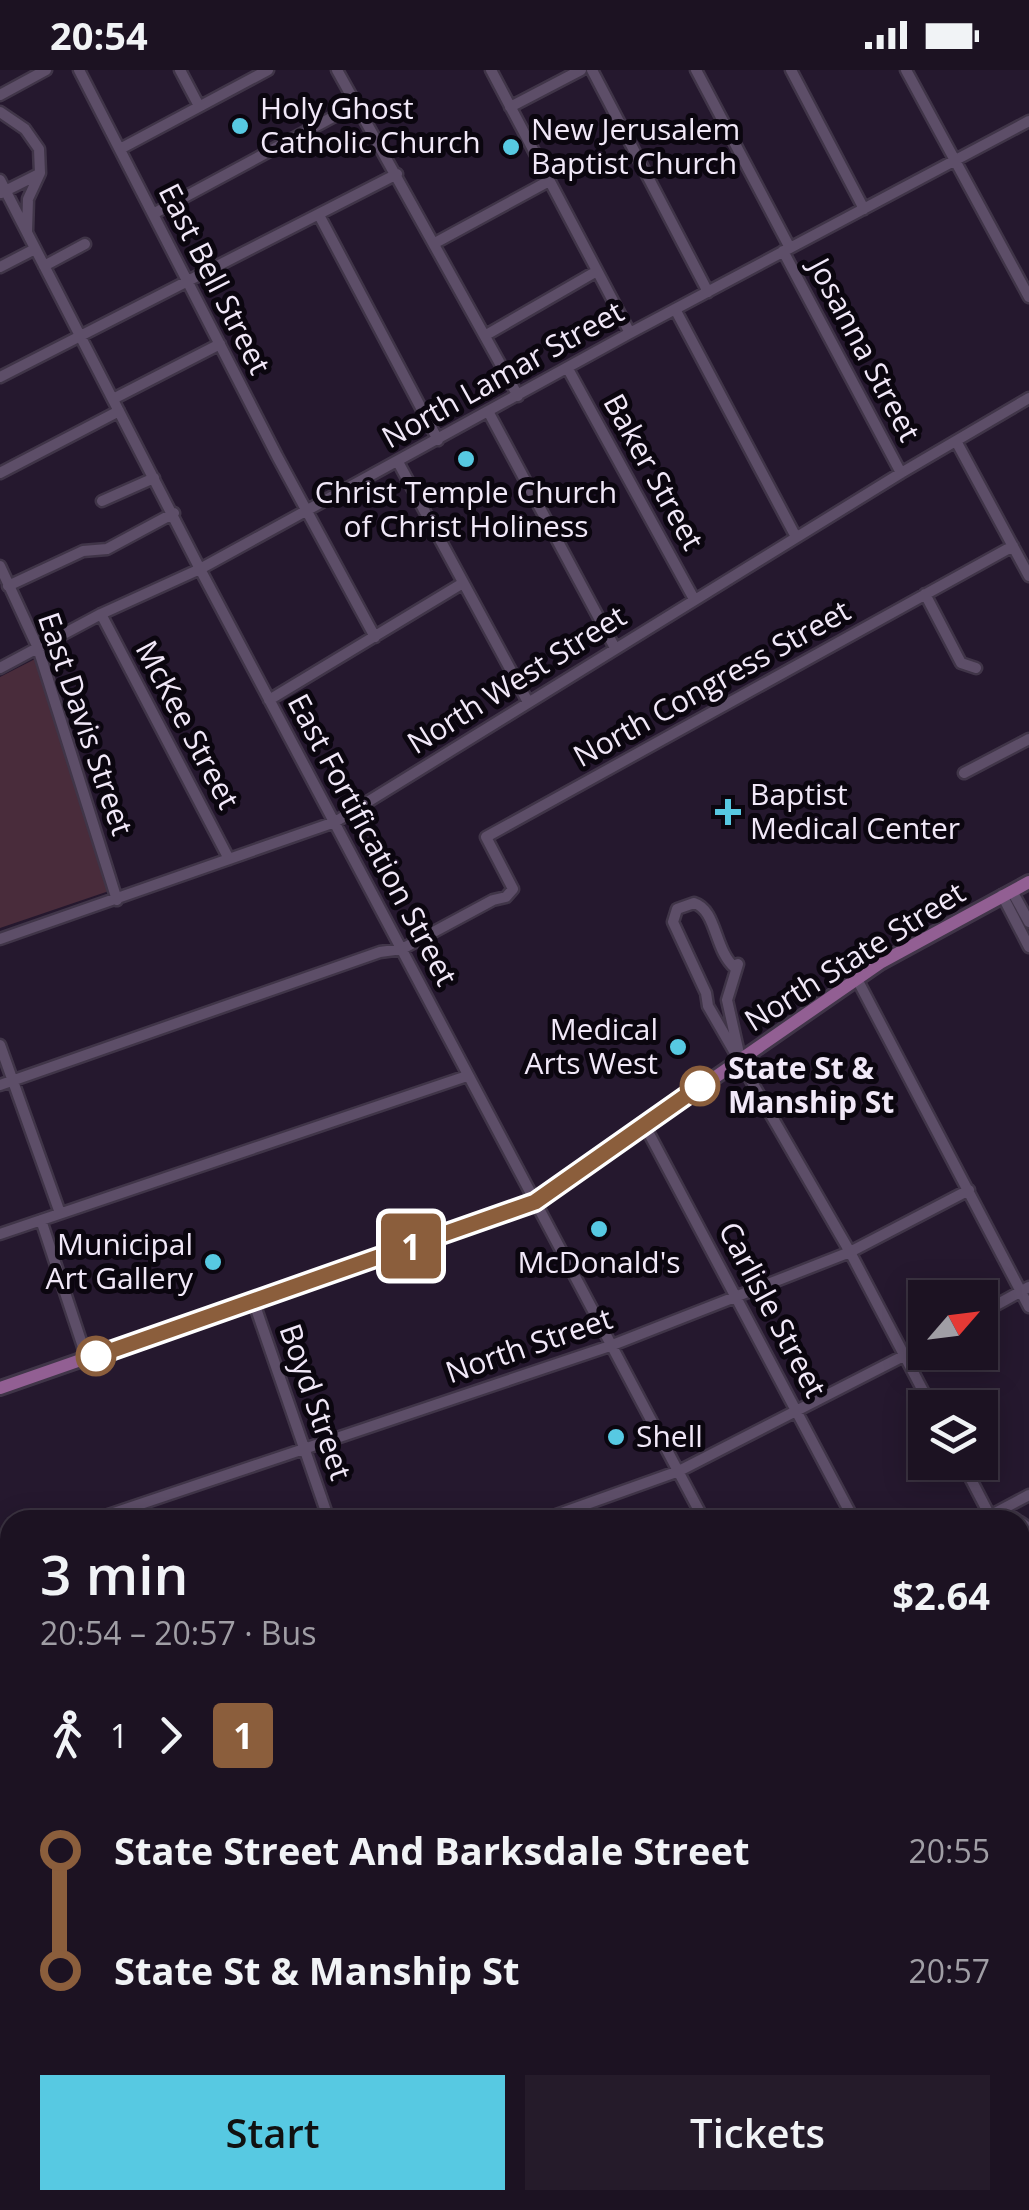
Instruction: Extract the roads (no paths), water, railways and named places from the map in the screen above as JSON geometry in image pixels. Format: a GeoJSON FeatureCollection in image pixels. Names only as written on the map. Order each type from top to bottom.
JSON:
{"type":"FeatureCollection","features":[{"type":"Feature","properties":{"kind":"main road","name":"North State Street"},"geometry":{"type":"LineString","coordinates":[[0,1388],[535,1202],[910,945],[1029,882]]}},
{"type":"Feature","properties":{"kind":"street"},"geometry":{"type":"LineString","coordinates":[[0,95],[46,70]]}},
{"type":"Feature","properties":{"kind":"street","name":"East Bell Street"},"geometry":{"type":"LineString","coordinates":[[79,70],[375,636]]}},
{"type":"Feature","properties":{"kind":"street"},"geometry":{"type":"LineString","coordinates":[[180,70],[198,106]]}},
{"type":"Feature","properties":{"kind":"street"},"geometry":{"type":"LineString","coordinates":[[120,150],[268,70]]}},
{"type":"Feature","properties":{"kind":"street"},"geometry":{"type":"LineString","coordinates":[[337,70],[518,396]]}},
{"type":"Feature","properties":{"kind":"street"},"geometry":{"type":"LineString","coordinates":[[490,70],[630,333]]}},
{"type":"Feature","properties":{"kind":"street"},"geometry":{"type":"LineString","coordinates":[[510,107],[580,70]]}},
{"type":"Feature","properties":{"kind":"street"},"geometry":{"type":"LineString","coordinates":[[592,70],[708,292]]}},
{"type":"Feature","properties":{"kind":"street","name":"Josanna Street"},"geometry":{"type":"LineString","coordinates":[[696,70],[901,473]]}},
{"type":"Feature","properties":{"kind":"street"},"geometry":{"type":"LineString","coordinates":[[791,70],[864,209]]}},
{"type":"Feature","properties":{"kind":"street"},"geometry":{"type":"LineString","coordinates":[[906,70],[1029,298]]}},
{"type":"Feature","properties":{"kind":"street"},"geometry":{"type":"LineString","coordinates":[[153,214],[356,104]]}},
{"type":"Feature","properties":{"kind":"street"},"geometry":{"type":"LineString","coordinates":[[0,112],[25,129],[39,149],[40,173],[28,198],[27,233]]}},
{"type":"Feature","properties":{"kind":"street","name":"North Lamar Street"},"geometry":{"type":"LineString","coordinates":[[0,668],[101,614],[200,569],[630,333],[1029,121]]}},
{"type":"Feature","properties":{"kind":"street"},"geometry":{"type":"LineString","coordinates":[[2,188],[40,173]]}},
{"type":"Feature","properties":{"kind":"street"},"geometry":{"type":"LineString","coordinates":[[0,377],[397,174]]}},
{"type":"Feature","properties":{"kind":"street"},"geometry":{"type":"LineString","coordinates":[[436,243],[549,181]]}},
{"type":"Feature","properties":{"kind":"street","name":"East Fortification Street"},"geometry":{"type":"LineString","coordinates":[[2,188],[699,1510]]}},
{"type":"Feature","properties":{"kind":"street"},"geometry":{"type":"LineString","coordinates":[[320,215],[438,440]]}},
{"type":"Feature","properties":{"kind":"street"},"geometry":{"type":"LineString","coordinates":[[44,266],[85,244]]}},
{"type":"Feature","properties":{"kind":"street"},"geometry":{"type":"LineString","coordinates":[[0,267],[35,249]]}},
{"type":"Feature","properties":{"kind":"street"},"geometry":{"type":"LineString","coordinates":[[486,334],[598,271]]}},
{"type":"Feature","properties":{"kind":"street"},"geometry":{"type":"LineString","coordinates":[[675,310],[796,537]]}},
{"type":"Feature","properties":{"kind":"street"},"geometry":{"type":"LineString","coordinates":[[112,399],[220,344]]}},
{"type":"Feature","properties":{"kind":"street","name":"Baker Street"},"geometry":{"type":"LineString","coordinates":[[568,369],[694,600]]}},
{"type":"Feature","properties":{"kind":"street","name":"North West Street"},"geometry":{"type":"LineString","coordinates":[[0,939],[335,822],[1029,398]]}},
{"type":"Feature","properties":{"kind":"street"},"geometry":{"type":"LineString","coordinates":[[0,473],[119,411]]}},
{"type":"Feature","properties":{"kind":"street"},"geometry":{"type":"LineString","coordinates":[[488,413],[615,648]]}},
{"type":"Feature","properties":{"kind":"street"},"geometry":{"type":"LineString","coordinates":[[956,441],[1029,576]]}},
{"type":"Feature","properties":{"kind":"street"},"geometry":{"type":"LineString","coordinates":[[398,462],[528,702]]}},
{"type":"Feature","properties":{"kind":"street"},"geometry":{"type":"LineString","coordinates":[[102,501],[154,478]]}},
{"type":"Feature","properties":{"kind":"street"},"geometry":{"type":"LineString","coordinates":[[8,586],[83,551],[107,549],[174,513]]}},
{"type":"Feature","properties":{"kind":"street","name":"North Congress Street"},"geometry":{"type":"LineString","coordinates":[[0,1085],[380,952],[402,949],[493,900],[506,897],[513,889],[486,837],[1013,546]]}},
{"type":"Feature","properties":{"kind":"street","name":"East Davis Street"},"geometry":{"type":"LineString","coordinates":[[0,566],[38,648],[117,900]]}},
{"type":"Feature","properties":{"kind":"street"},"geometry":{"type":"LineString","coordinates":[[269,700],[463,583]]}},
{"type":"Feature","properties":{"kind":"street"},"geometry":{"type":"LineString","coordinates":[[925,594],[961,663],[976,668]]}},
{"type":"Feature","properties":{"kind":"street","name":"McKee Street"},"geometry":{"type":"LineString","coordinates":[[101,614],[229,859]]}},
{"type":"Feature","properties":{"kind":"street"},"geometry":{"type":"LineString","coordinates":[[964,773],[1029,739]]}},
{"type":"Feature","properties":{"kind":"street"},"geometry":{"type":"LineString","coordinates":[[1007,893],[1029,922]]}},
{"type":"Feature","properties":{"kind":"street"},"geometry":{"type":"LineString","coordinates":[[1007,893],[1029,947]]}},
{"type":"Feature","properties":{"kind":"street"},"geometry":{"type":"LineString","coordinates":[[740,1059],[728,1012],[728,991],[736,966],[714,936],[704,906],[690,903],[677,910],[673,922],[706,993],[708,1006],[850,1252],[922,1390]]}},
{"type":"Feature","properties":{"kind":"street"},"geometry":{"type":"LineString","coordinates":[[857,980],[1025,1289],[1029,1307]]}},
{"type":"Feature","properties":{"kind":"street"},"geometry":{"type":"LineString","coordinates":[[0,1045],[60,1213]]}},
{"type":"Feature","properties":{"kind":"street"},"geometry":{"type":"LineString","coordinates":[[0,1234],[467,1076]]}},
{"type":"Feature","properties":{"kind":"street","name":"Carlisle Street"},"geometry":{"type":"LineString","coordinates":[[644,1124],[849,1510]]}},
{"type":"Feature","properties":{"kind":"street","name":"North Street"},"geometry":{"type":"LineString","coordinates":[[122,1510],[610,1346],[850,1252],[969,1190]]}},
{"type":"Feature","properties":{"kind":"street"},"geometry":{"type":"LineString","coordinates":[[41,1220],[87,1358]]}},
{"type":"Feature","properties":{"kind":"street"},"geometry":{"type":"LineString","coordinates":[[998,1304],[1025,1289]]}},
{"type":"Feature","properties":{"kind":"street","name":"Boyd Street"},"geometry":{"type":"LineString","coordinates":[[253,1300],[326,1510]]}},
{"type":"Feature","properties":{"kind":"street"},"geometry":{"type":"LineString","coordinates":[[570,1510],[679,1471],[908,1354]]}},
{"type":"Feature","properties":{"kind":"street"},"geometry":{"type":"LineString","coordinates":[[972,1480],[988,1510]]}},
{"type":"Feature","properties":{"kind":"street"},"geometry":{"type":"LineString","coordinates":[[1000,1510],[1029,1495]]}},
{"type":"Feature","properties":{"kind":"place","name":"Holy Ghost Catholic Church"},"geometry":{"type":"Point","coordinates":[240,126]}},
{"type":"Feature","properties":{"kind":"place","name":"New Jerusalem Baptist Church"},"geometry":{"type":"Point","coordinates":[511,147]}},
{"type":"Feature","properties":{"kind":"place","name":"Christ Temple Church of Christ Holiness"},"geometry":{"type":"Point","coordinates":[466,459]}},
{"type":"Feature","properties":{"kind":"place","name":"Baptist Medical Center"},"geometry":{"type":"Point","coordinates":[728,812]}},
{"type":"Feature","properties":{"kind":"place","name":"Medical Arts West"},"geometry":{"type":"Point","coordinates":[678,1047]}},
{"type":"Feature","properties":{"kind":"place","name":"State St & Manship St"},"geometry":{"type":"Point","coordinates":[700,1086]}},
{"type":"Feature","properties":{"kind":"place","name":"McDonald's"},"geometry":{"type":"Point","coordinates":[599,1229]}},
{"type":"Feature","properties":{"kind":"place","name":"Municipal Art Gallery"},"geometry":{"type":"Point","coordinates":[213,1262]}},
{"type":"Feature","properties":{"kind":"place","name":"Shell"},"geometry":{"type":"Point","coordinates":[616,1437]}}]}
